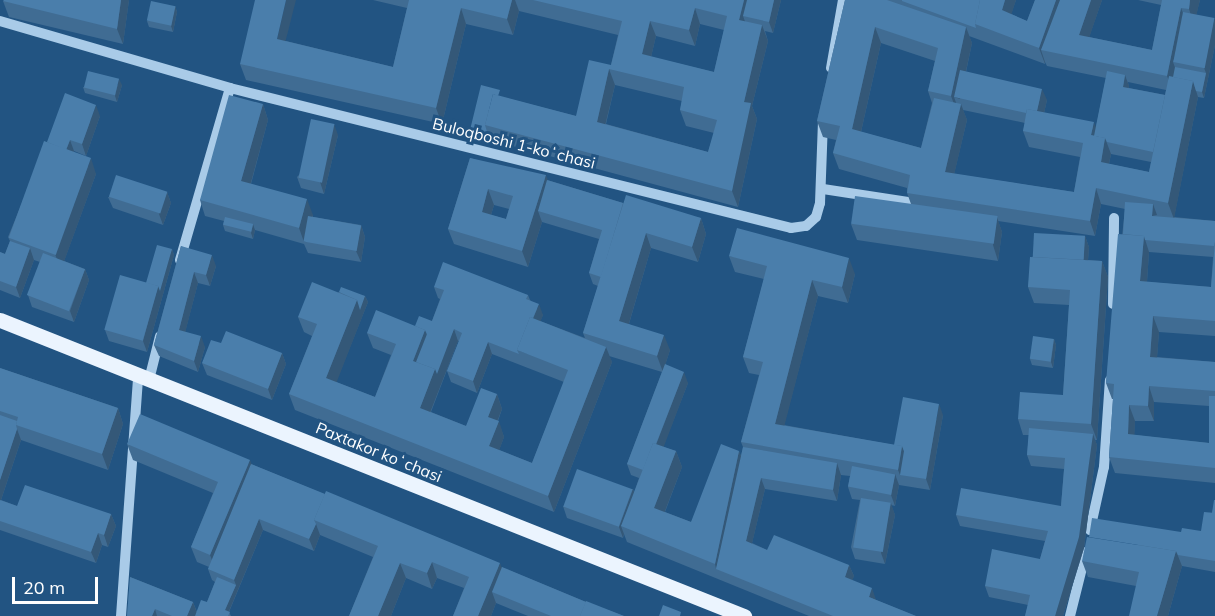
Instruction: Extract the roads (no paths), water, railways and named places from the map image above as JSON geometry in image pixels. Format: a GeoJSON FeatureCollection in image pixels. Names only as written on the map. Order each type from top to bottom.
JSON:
{"type":"FeatureCollection","features":[{"type":"Feature","properties":{"kind":"main road","name":"Paxtakor koʻchasi"},"geometry":{"type":"LineString","coordinates":[[0,320],[744,616]]}},
{"type":"Feature","properties":{"kind":"street"},"geometry":{"type":"LineString","coordinates":[[829,82],[843,0]]}},
{"type":"Feature","properties":{"kind":"street","name":"Buloqboshi 1-koʻchasi"},"geometry":{"type":"LineString","coordinates":[[0,21],[23,31],[230,88],[791,228],[806,226],[816,217],[823,189]]}},
{"type":"Feature","properties":{"kind":"street"},"geometry":{"type":"LineString","coordinates":[[177,271],[230,88]]}},
{"type":"Feature","properties":{"kind":"street"},"geometry":{"type":"LineString","coordinates":[[826,105],[819,153],[823,189],[908,202]]}},
{"type":"Feature","properties":{"kind":"street"},"geometry":{"type":"LineString","coordinates":[[1113,313],[1114,218]]}},
{"type":"Feature","properties":{"kind":"street"},"geometry":{"type":"LineString","coordinates":[[121,616],[143,378],[163,326]]}},
{"type":"Feature","properties":{"kind":"street"},"geometry":{"type":"LineString","coordinates":[[1070,616],[1104,467],[1111,373]]}}]}
